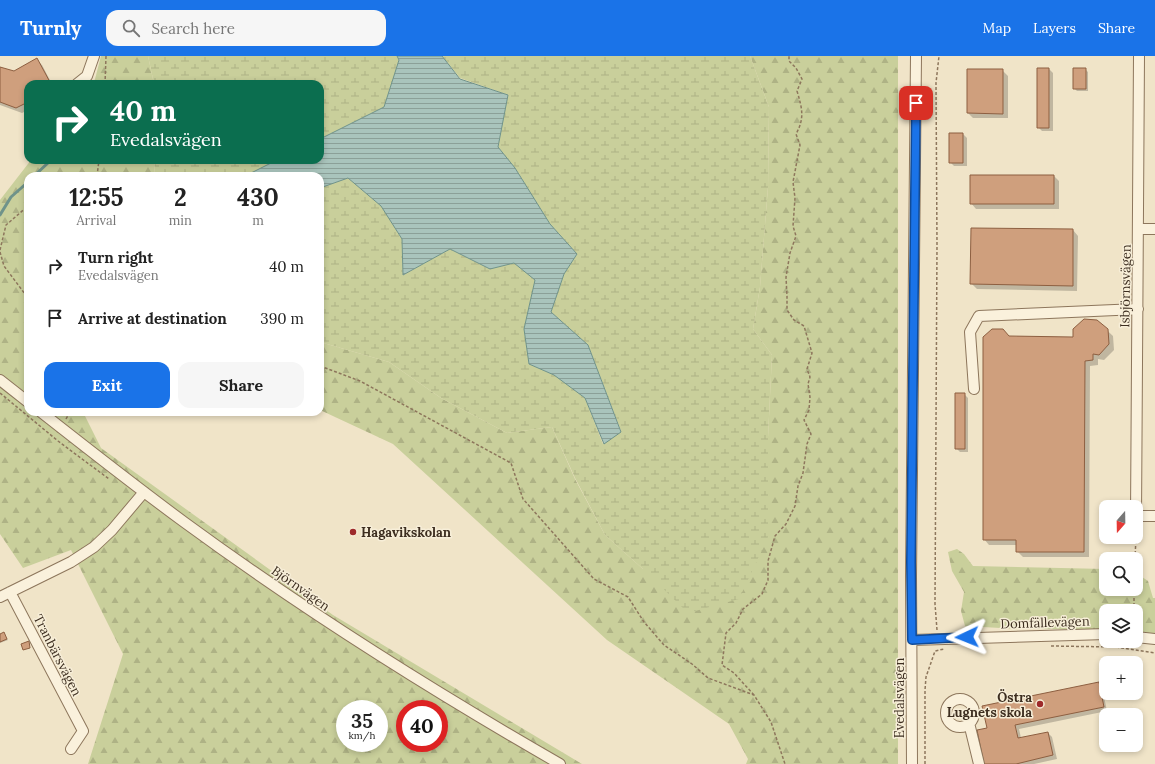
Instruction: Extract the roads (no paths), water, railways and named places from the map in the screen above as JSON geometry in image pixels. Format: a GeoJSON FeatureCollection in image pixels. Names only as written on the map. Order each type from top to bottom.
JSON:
{"type":"FeatureCollection","features":[{"type":"Feature","properties":{"kind":"street"},"geometry":{"type":"LineString","coordinates":[[82,80],[87,76],[94,56]]}},
{"type":"Feature","properties":{"kind":"street","name":"Evedalsvägen"},"geometry":{"type":"LineString","coordinates":[[912,764],[911,562],[916,56]]}},
{"type":"Feature","properties":{"kind":"street","name":"Isbjörnsvägen"},"geometry":{"type":"LineString","coordinates":[[1136,500],[1139,56]]}},
{"type":"Feature","properties":{"kind":"street"},"geometry":{"type":"LineString","coordinates":[[1139,229],[1155,229]]}},
{"type":"Feature","properties":{"kind":"street"},"geometry":{"type":"LineString","coordinates":[[974,389],[970,332],[979,316],[1138,308]]}},
{"type":"Feature","properties":{"kind":"street"},"geometry":{"type":"LineString","coordinates":[[0,380],[24,399]]}},
{"type":"Feature","properties":{"kind":"street","name":"Björnvägen"},"geometry":{"type":"LineString","coordinates":[[46,416],[184,522],[326,621],[475,716],[560,764]]}},
{"type":"Feature","properties":{"kind":"street"},"geometry":{"type":"LineString","coordinates":[[0,597],[71,562],[94,547],[112,530],[144,492]]}},
{"type":"Feature","properties":{"kind":"street"},"geometry":{"type":"LineString","coordinates":[[1143,516],[1155,516]]}},
{"type":"Feature","properties":{"kind":"street","name":"Tranbärsvägen"},"geometry":{"type":"LineString","coordinates":[[10,592],[83,731],[72,749]]}},
{"type":"Feature","properties":{"kind":"street","name":"Domfällevägen"},"geometry":{"type":"LineString","coordinates":[[912,640],[937,638],[1099,634]]}},
{"type":"Feature","properties":{"kind":"street"},"geometry":{"type":"LineString","coordinates":[[1143,637],[1155,639]]}},
{"type":"Feature","properties":{"kind":"street"},"geometry":{"type":"LineString","coordinates":[[969,723],[979,764]]}},
{"type":"Feature","properties":{"kind":"water"},"geometry":{"type":"Polygon","coordinates":[[[397,56],[442,56],[460,79],[508,95],[498,147],[515,168],[550,224],[577,254],[564,274],[551,312],[588,345],[621,432],[604,444],[585,398],[554,375],[529,364],[524,329],[535,280],[514,263],[490,269],[450,249],[403,275],[402,239],[381,206],[348,178],[324,187],[324,172],[253,172],[269,164],[324,164],[324,137],[384,107],[399,60],[397,56]]]}},
{"type":"Feature","properties":{"kind":"waterway"},"geometry":{"type":"LineString","coordinates":[[38,172],[47,164]]}},
{"type":"Feature","properties":{"kind":"waterway"},"geometry":{"type":"LineString","coordinates":[[0,215],[11,197],[24,186]]}},
{"type":"Feature","properties":{"kind":"place","name":"Hagavikskolan"},"geometry":{"type":"Point","coordinates":[353,532]}},
{"type":"Feature","properties":{"kind":"place","name":"Östra Lugnets skola"},"geometry":{"type":"Point","coordinates":[1040,704]}}]}
